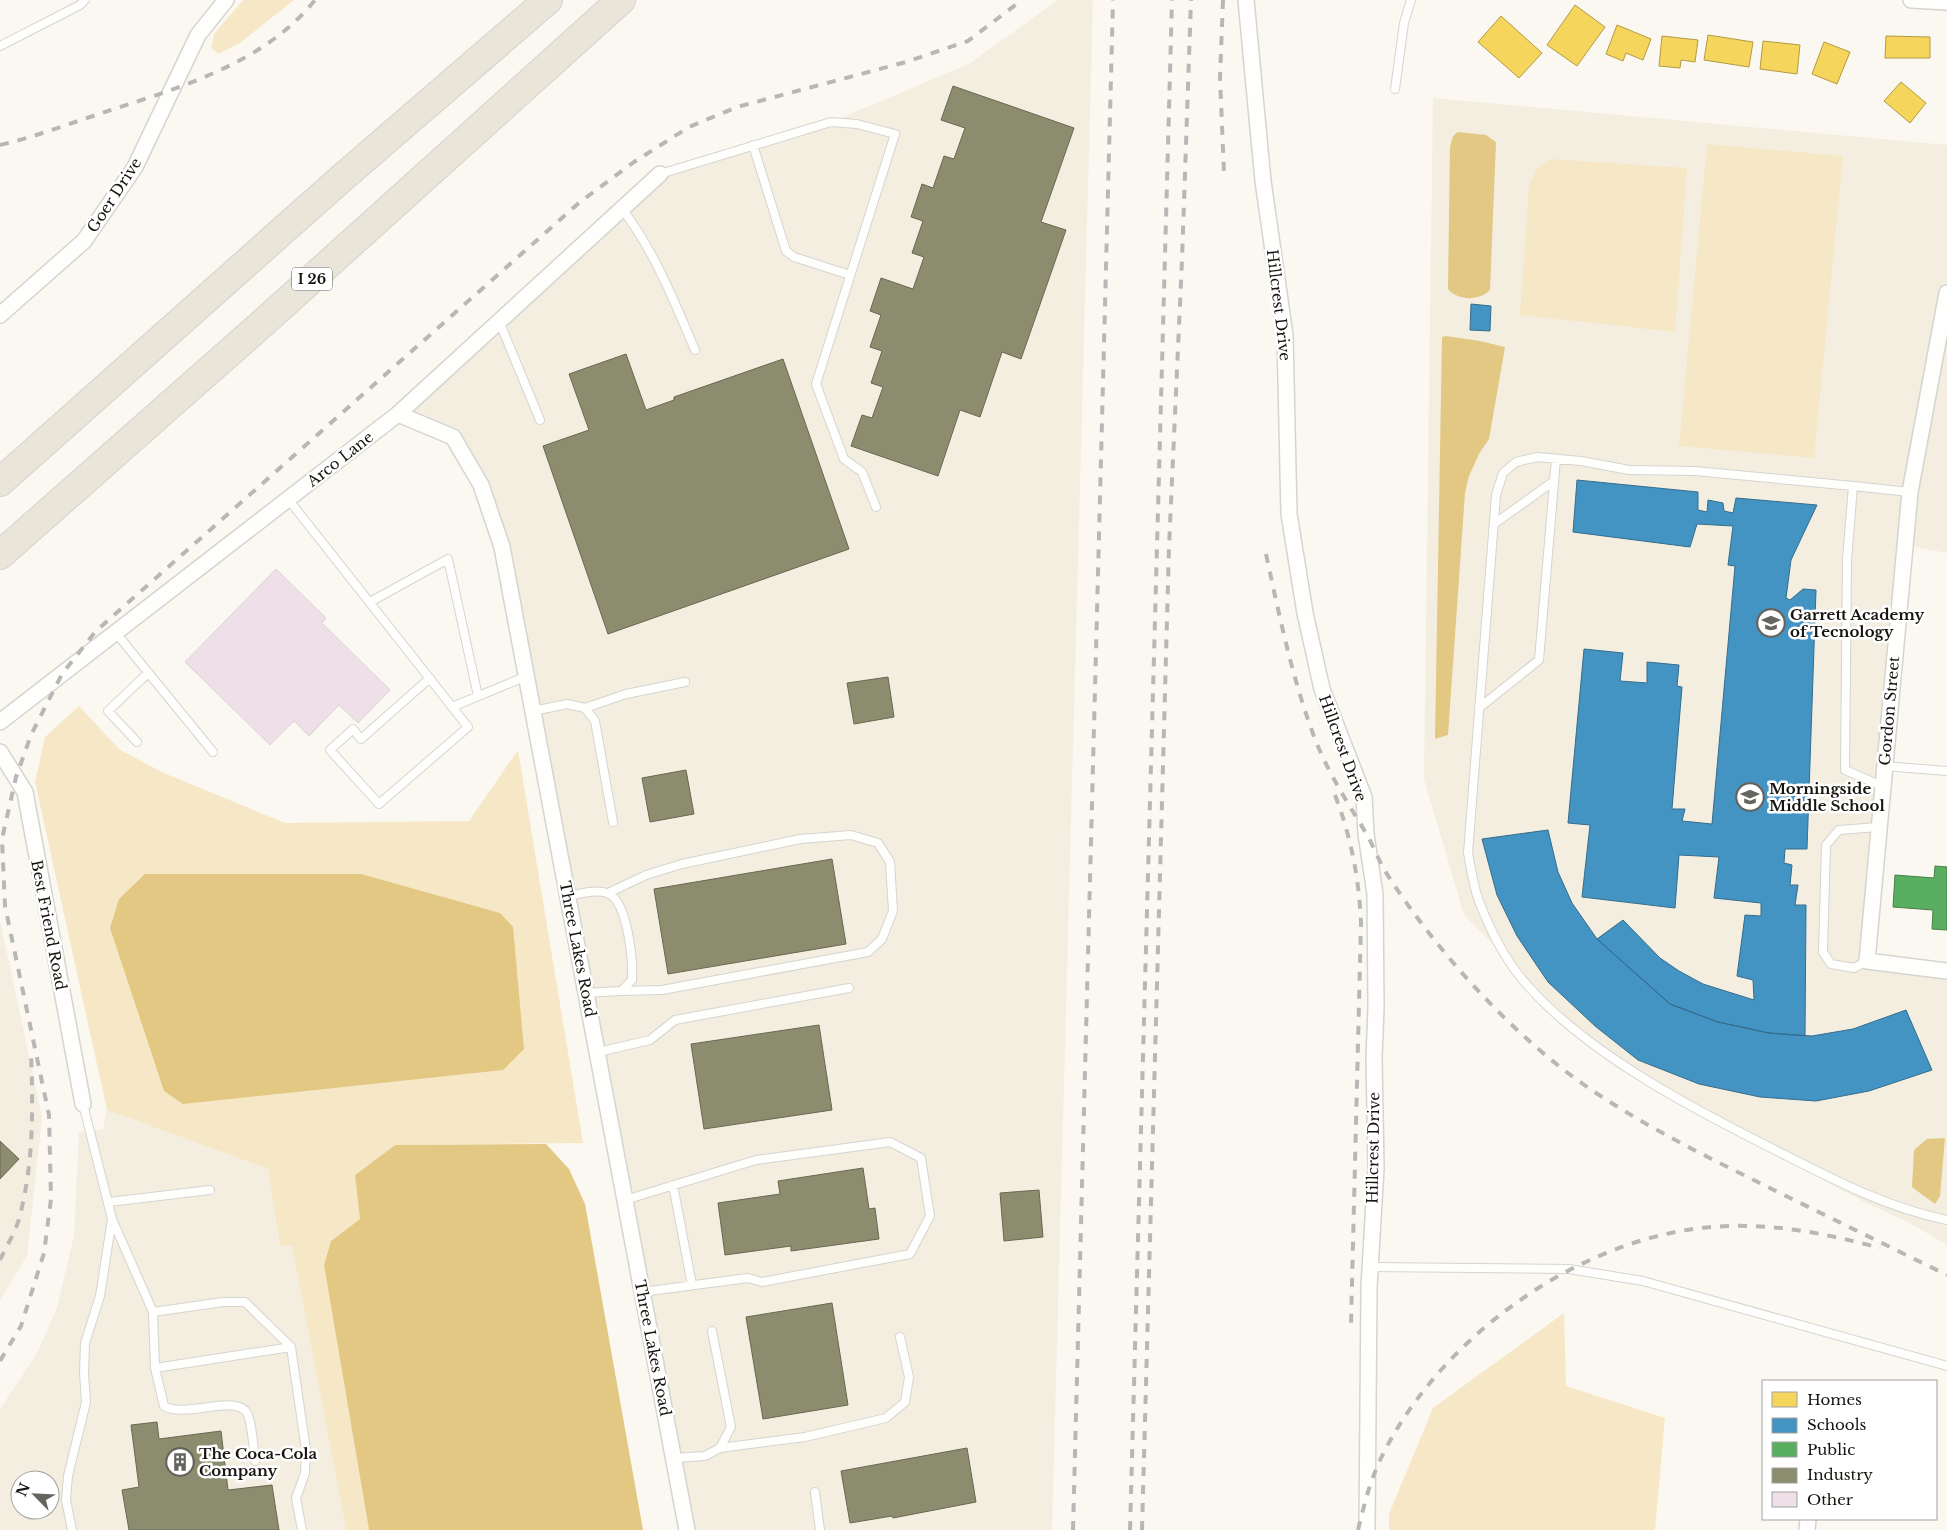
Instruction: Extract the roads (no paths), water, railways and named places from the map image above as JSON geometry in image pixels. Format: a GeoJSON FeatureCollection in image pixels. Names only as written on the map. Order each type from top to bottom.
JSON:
{"type":"FeatureCollection","features":[{"type":"Feature","properties":{"kind":"highway"},"geometry":{"type":"LineString","coordinates":[[0,482],[343,176],[548,0]]}},
{"type":"Feature","properties":{"kind":"highway","name":"I 26"},"geometry":{"type":"LineString","coordinates":[[0,555],[256,329],[621,0]]}},
{"type":"Feature","properties":{"kind":"street","name":"Goer Drive"},"geometry":{"type":"LineString","coordinates":[[0,314],[84,240],[135,167],[198,35],[226,0]]}},
{"type":"Feature","properties":{"kind":"street","name":"Hillcrest Drive"},"geometry":{"type":"LineString","coordinates":[[1246,0],[1263,181],[1285,334],[1289,514],[1305,613],[1322,689],[1364,797],[1366,834],[1375,894],[1376,1008],[1374,1058],[1376,1168],[1370,1267],[1367,1530]]}},
{"type":"Feature","properties":{"kind":"street"},"geometry":{"type":"LineString","coordinates":[[1911,0],[1947,2]]}},
{"type":"Feature","properties":{"kind":"street","name":"Arco Lane"},"geometry":{"type":"LineString","coordinates":[[0,722],[398,414],[660,174]]}},
{"type":"Feature","properties":{"kind":"street","name":"Gordon Street"},"geometry":{"type":"LineString","coordinates":[[1867,961],[1910,492],[1947,293]]}},
{"type":"Feature","properties":{"kind":"street","name":"Three Lakes Road"},"geometry":{"type":"LineString","coordinates":[[398,414],[453,437],[481,486],[502,547],[528,676],[687,1530]]}},
{"type":"Feature","properties":{"kind":"street","name":"Best Friend Road"},"geometry":{"type":"LineString","coordinates":[[0,752],[25,792],[83,1104]]}},
{"type":"Feature","properties":{"kind":"street"},"geometry":{"type":"LineString","coordinates":[[1867,961],[1947,971]]}},
{"type":"Feature","properties":{"kind":"lane"},"geometry":{"type":"LineString","coordinates":[[0,46],[80,5],[84,0]]}},
{"type":"Feature","properties":{"kind":"lane"},"geometry":{"type":"LineString","coordinates":[[1395,89],[1404,23],[1411,0]]}},
{"type":"Feature","properties":{"kind":"lane"},"geometry":{"type":"LineString","coordinates":[[660,174],[831,122],[857,124],[895,134],[816,384],[844,459],[862,472],[876,507]]}},
{"type":"Feature","properties":{"kind":"lane"},"geometry":{"type":"LineString","coordinates":[[753,145],[786,251],[794,257],[850,275]]}},
{"type":"Feature","properties":{"kind":"lane"},"geometry":{"type":"LineString","coordinates":[[622,210],[642,234],[695,350]]}},
{"type":"Feature","properties":{"kind":"lane"},"geometry":{"type":"LineString","coordinates":[[500,321],[540,420]]}},
{"type":"Feature","properties":{"kind":"lane"},"geometry":{"type":"LineString","coordinates":[[1910,492],[1696,471],[1629,470],[1537,457],[1516,462],[1503,473],[1496,495],[1468,853],[1478,900],[1500,945],[1527,985],[1556,1014],[1624,1066],[1743,1134],[1860,1193],[1914,1213],[1947,1220]]}},
{"type":"Feature","properties":{"kind":"lane"},"geometry":{"type":"LineString","coordinates":[[1479,708],[1540,660],[1556,459]]}},
{"type":"Feature","properties":{"kind":"lane"},"geometry":{"type":"LineString","coordinates":[[1494,524],[1554,481]]}},
{"type":"Feature","properties":{"kind":"lane"},"geometry":{"type":"LineString","coordinates":[[1853,486],[1847,559],[1845,770],[1882,786]]}},
{"type":"Feature","properties":{"kind":"lane"},"geometry":{"type":"LineString","coordinates":[[288,499],[370,602],[430,678],[468,727],[378,804],[330,750],[353,729],[361,739],[430,678]]}},
{"type":"Feature","properties":{"kind":"lane"},"geometry":{"type":"LineString","coordinates":[[370,602],[448,558],[478,696]]}},
{"type":"Feature","properties":{"kind":"lane"},"geometry":{"type":"LineString","coordinates":[[116,633],[213,752]]}},
{"type":"Feature","properties":{"kind":"lane"},"geometry":{"type":"LineString","coordinates":[[137,742],[108,712],[148,673]]}},
{"type":"Feature","properties":{"kind":"lane"},"geometry":{"type":"LineString","coordinates":[[452,707],[528,676]]}},
{"type":"Feature","properties":{"kind":"lane"},"geometry":{"type":"LineString","coordinates":[[533,711],[567,704],[584,708],[626,694],[685,682]]}},
{"type":"Feature","properties":{"kind":"lane"},"geometry":{"type":"LineString","coordinates":[[584,708],[594,721],[612,822]]}},
{"type":"Feature","properties":{"kind":"lane"},"geometry":{"type":"LineString","coordinates":[[1884,766],[1947,771]]}},
{"type":"Feature","properties":{"kind":"lane"},"geometry":{"type":"LineString","coordinates":[[1867,961],[1854,968],[1831,964],[1823,952],[1826,845],[1839,830],[1878,827]]}},
{"type":"Feature","properties":{"kind":"lane"},"geometry":{"type":"LineString","coordinates":[[568,896],[593,892],[608,893],[646,875],[682,864],[800,839],[851,835],[878,843],[890,862],[893,911],[882,939],[868,952],[662,990],[586,993]]}},
{"type":"Feature","properties":{"kind":"lane"},"geometry":{"type":"LineString","coordinates":[[608,893],[621,905],[633,962],[632,980],[622,991]]}},
{"type":"Feature","properties":{"kind":"lane"},"geometry":{"type":"LineString","coordinates":[[598,1052],[650,1040],[675,1020],[849,988]]}},
{"type":"Feature","properties":{"kind":"lane"},"geometry":{"type":"LineString","coordinates":[[83,1104],[112,1219],[153,1312],[155,1368],[164,1406],[170,1410],[187,1411],[229,1404],[244,1410],[248,1414],[256,1461]]}},
{"type":"Feature","properties":{"kind":"lane"},"geometry":{"type":"LineString","coordinates":[[625,1200],[756,1160],[890,1142],[921,1158],[930,1216],[910,1254],[762,1282],[748,1278],[642,1292]]}},
{"type":"Feature","properties":{"kind":"lane"},"geometry":{"type":"LineString","coordinates":[[674,1185],[692,1285]]}},
{"type":"Feature","properties":{"kind":"lane"},"geometry":{"type":"LineString","coordinates":[[109,1202],[210,1190]]}},
{"type":"Feature","properties":{"kind":"lane"},"geometry":{"type":"LineString","coordinates":[[72,1530],[66,1500],[68,1476],[86,1402],[84,1373],[85,1343],[100,1296],[112,1219]]}},
{"type":"Feature","properties":{"kind":"lane"},"geometry":{"type":"LineString","coordinates":[[1370,1267],[1569,1269],[1643,1281],[1947,1366]]}},
{"type":"Feature","properties":{"kind":"lane"},"geometry":{"type":"LineString","coordinates":[[153,1312],[224,1302],[245,1302],[291,1347],[306,1450],[305,1473],[296,1498],[302,1530]]}},
{"type":"Feature","properties":{"kind":"lane"},"geometry":{"type":"LineString","coordinates":[[712,1331],[727,1398],[731,1427],[720,1448]]}},
{"type":"Feature","properties":{"kind":"lane"},"geometry":{"type":"LineString","coordinates":[[674,1458],[705,1456],[720,1448],[805,1437],[886,1418],[905,1402],[909,1378],[900,1337]]}},
{"type":"Feature","properties":{"kind":"lane"},"geometry":{"type":"LineString","coordinates":[[155,1368],[291,1347]]}},
{"type":"Feature","properties":{"kind":"lane"},"geometry":{"type":"LineString","coordinates":[[815,1492],[820,1530]]}},
{"type":"Feature","properties":{"kind":"railway"},"geometry":{"type":"LineString","coordinates":[[0,145],[160,94],[217,72],[245,58],[270,42],[294,22],[315,0]]}},
{"type":"Feature","properties":{"kind":"railway"},"geometry":{"type":"LineString","coordinates":[[0,1361],[21,1326],[44,1253],[51,1199],[49,1115],[5,906],[2,839],[16,777],[31,735],[62,674],[96,631],[580,202],[634,162],[689,127],[737,107],[906,62],[968,41],[1022,0]]}},
{"type":"Feature","properties":{"kind":"railway"},"geometry":{"type":"LineString","coordinates":[[1073,1530],[1113,0]]}},
{"type":"Feature","properties":{"kind":"railway"},"geometry":{"type":"LineString","coordinates":[[1130,1530],[1172,0]]}},
{"type":"Feature","properties":{"kind":"railway"},"geometry":{"type":"LineString","coordinates":[[1142,1530],[1169,547],[1191,0]]}},
{"type":"Feature","properties":{"kind":"railway"},"geometry":{"type":"LineString","coordinates":[[1223,0],[1220,78],[1224,173]]}},
{"type":"Feature","properties":{"kind":"railway"},"geometry":{"type":"LineString","coordinates":[[1266,554],[1298,687],[1323,758],[1336,784],[1369,838],[1385,871],[1428,932],[1478,991],[1534,1046],[1563,1070],[1616,1106],[1709,1158],[1947,1275]]}},
{"type":"Feature","properties":{"kind":"railway"},"geometry":{"type":"LineString","coordinates":[[1335,795],[1346,826],[1353,858],[1361,923],[1351,1324]]}},
{"type":"Feature","properties":{"kind":"railway"},"geometry":{"type":"LineString","coordinates":[[0,1260],[13,1235],[24,1198],[30,1156],[32,1114],[31,1051]]}},
{"type":"Feature","properties":{"kind":"railway"},"geometry":{"type":"LineString","coordinates":[[1358,1530],[1370,1484],[1381,1458],[1406,1415],[1437,1375],[1473,1338],[1514,1305],[1558,1277],[1604,1254],[1652,1237],[1701,1228],[1747,1226],[1792,1229],[1880,1248]]}},
{"type":"Feature","properties":{"kind":"place","name":"Garrett Academy of Tecnology"},"geometry":{"type":"Point","coordinates":[1771,623]}},
{"type":"Feature","properties":{"kind":"place","name":"Morningside Middle School"},"geometry":{"type":"Point","coordinates":[1750,797]}},
{"type":"Feature","properties":{"kind":"place","name":"The Coca-Cola Company"},"geometry":{"type":"Point","coordinates":[180,1462]}}]}
